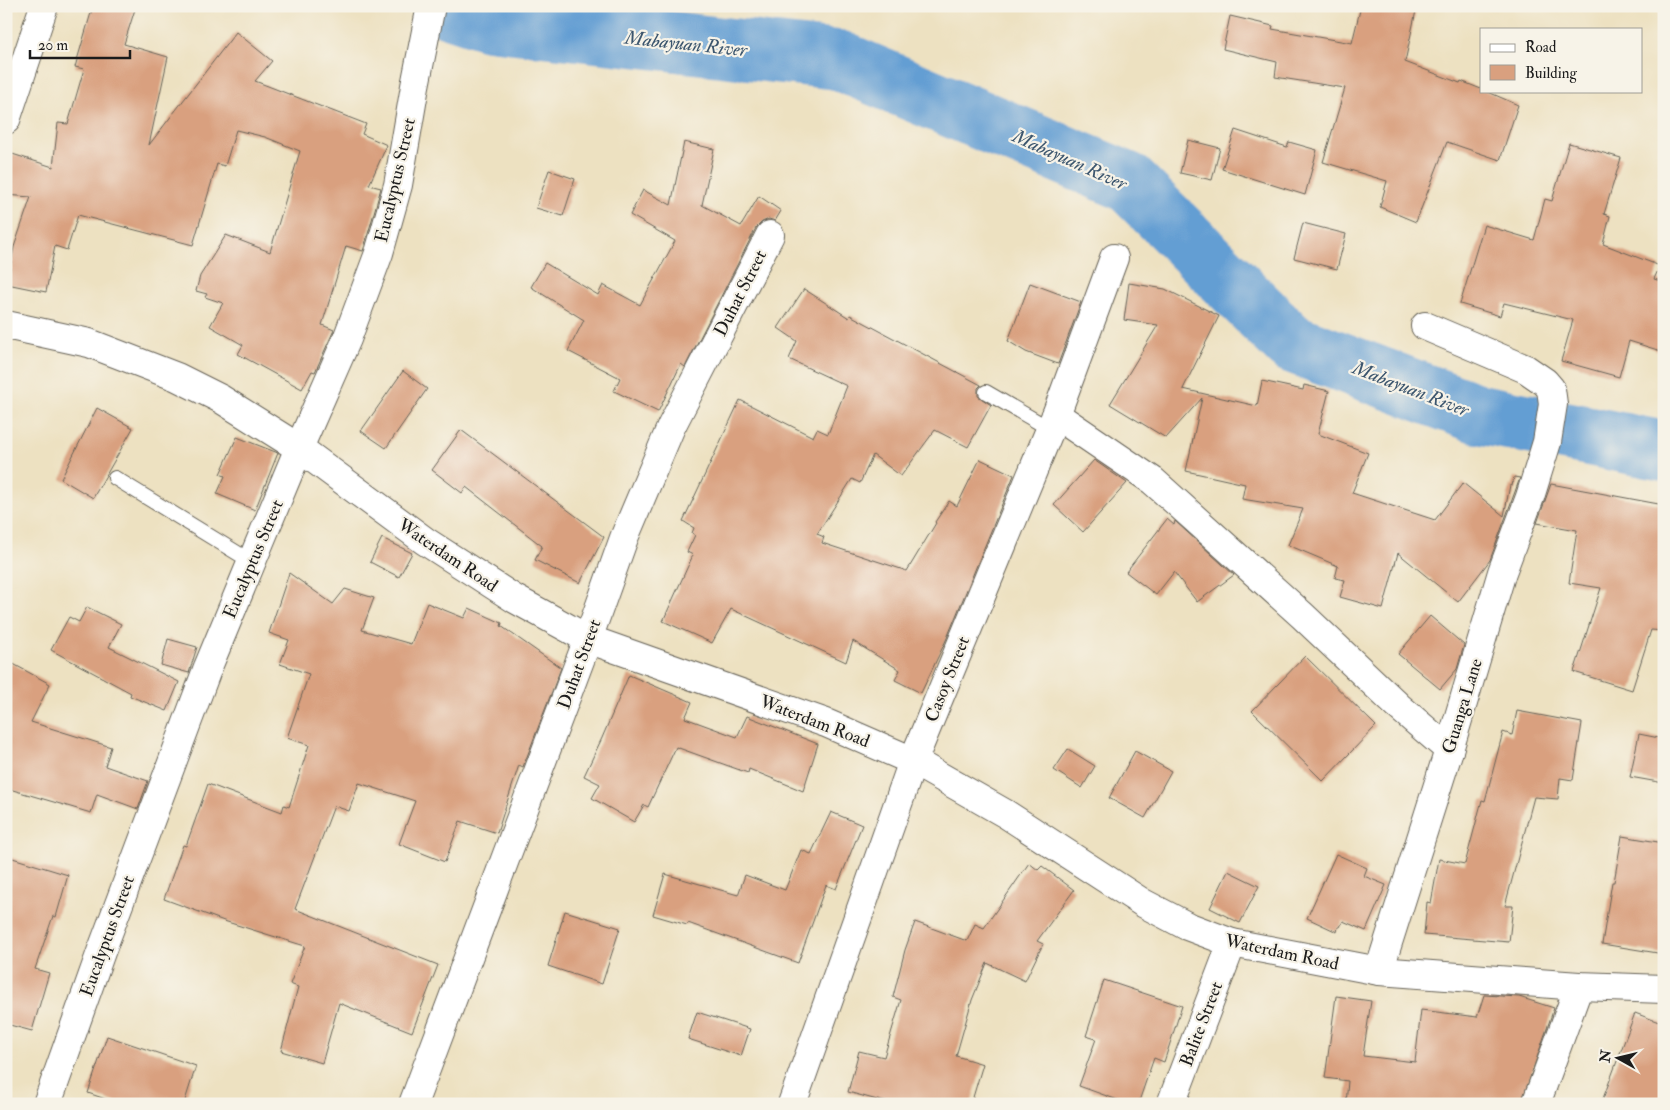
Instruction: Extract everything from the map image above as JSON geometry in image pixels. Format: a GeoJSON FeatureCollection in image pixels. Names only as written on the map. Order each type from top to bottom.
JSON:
{"type":"FeatureCollection","features":[{"type":"Feature","properties":{"kind":"street"},"geometry":{"type":"LineString","coordinates":[[6,120],[44,6]]}},
{"type":"Feature","properties":{"kind":"street","name":"Eucalyptus Street"},"geometry":{"type":"LineString","coordinates":[[47,1104],[101,952],[208,667],[299,448],[347,339],[379,253],[398,185],[431,6]]}},
{"type":"Feature","properties":{"kind":"street","name":"Duhat Street"},"geometry":{"type":"LineString","coordinates":[[413,1104],[588,639],[624,538],[671,427],[770,235]]}},
{"type":"Feature","properties":{"kind":"street","name":"Casoy Street"},"geometry":{"type":"LineString","coordinates":[[792,1104],[913,762],[1053,422],[1114,258]]}},
{"type":"Feature","properties":{"kind":"street","name":"Waterdam Road"},"geometry":{"type":"LineString","coordinates":[[6,325],[89,343],[177,377],[221,399],[299,448],[425,541],[515,600],[588,639],[826,723],[913,762],[1006,814],[1143,903],[1187,926],[1232,943],[1379,971],[1579,986],[1664,989]]}},
{"type":"Feature","properties":{"kind":"street","name":"Guanga Lane"},"geometry":{"type":"LineString","coordinates":[[1379,971],[1449,750],[1502,572],[1530,497],[1547,442],[1553,404],[1551,389],[1545,382],[1526,369],[1425,326]]}},
{"type":"Feature","properties":{"kind":"street"},"geometry":{"type":"LineString","coordinates":[[1053,422],[1153,481],[1303,616],[1398,706],[1449,750]]}},
{"type":"Feature","properties":{"kind":"street","name":"Balite Street"},"geometry":{"type":"LineString","coordinates":[[1171,1104],[1232,943]]}},
{"type":"Feature","properties":{"kind":"street"},"geometry":{"type":"LineString","coordinates":[[1536,1104],[1579,986]]}},
{"type":"Feature","properties":{"kind":"lane"},"geometry":{"type":"LineString","coordinates":[[986,392],[1053,422]]}},
{"type":"Feature","properties":{"kind":"lane"},"geometry":{"type":"LineString","coordinates":[[115,478],[252,562]]}},
{"type":"Feature","properties":{"kind":"building"},"geometry":{"type":"Polygon","coordinates":[[[93,6],[136,6],[124,44],[168,57],[149,145],[236,32],[272,61],[255,81],[366,124],[362,134],[387,145],[369,185],[381,188],[363,251],[346,246],[322,325],[334,330],[315,372],[312,371],[302,389],[238,354],[243,345],[210,326],[223,303],[205,297],[207,294],[196,291],[200,276],[226,235],[270,252],[300,151],[265,137],[236,130],[225,166],[217,164],[193,245],[78,215],[67,250],[55,246],[46,292],[7,284],[14,247],[31,197],[6,195],[6,152],[53,167],[58,123],[68,124],[84,69],[75,67],[93,6]]]}},
{"type":"Feature","properties":{"kind":"building"},"geometry":{"type":"Polygon","coordinates":[[[1361,6],[1417,6],[1405,62],[1460,83],[1461,81],[1480,89],[1480,92],[1488,92],[1518,105],[1500,160],[1447,142],[1416,222],[1380,207],[1387,181],[1323,162],[1345,88],[1275,77],[1277,62],[1223,49],[1230,16],[1273,26],[1272,29],[1352,43],[1361,6]]]}},
{"type":"Feature","properties":{"kind":"building"},"geometry":{"type":"Polygon","coordinates":[[[1235,130],[1287,147],[1289,142],[1317,150],[1305,195],[1222,169],[1235,130]]]}},
{"type":"Feature","properties":{"kind":"building"},"geometry":{"type":"Polygon","coordinates":[[[1188,140],[1220,148],[1212,180],[1180,173],[1188,140]]]}},
{"type":"Feature","properties":{"kind":"building"},"geometry":{"type":"Polygon","coordinates":[[[684,142],[714,149],[702,205],[741,226],[759,196],[781,211],[775,221],[769,219],[762,222],[756,228],[685,367],[681,364],[658,412],[614,391],[620,378],[568,351],[584,320],[531,287],[545,263],[598,295],[603,285],[640,305],[675,241],[630,215],[643,190],[671,205],[684,142]]]}},
{"type":"Feature","properties":{"kind":"building"},"geometry":{"type":"Polygon","coordinates":[[[1569,143],[1621,158],[1604,214],[1610,216],[1603,244],[1660,266],[1654,279],[1664,282],[1664,352],[1629,341],[1619,377],[1561,361],[1573,320],[1504,303],[1500,316],[1460,304],[1484,225],[1534,240],[1545,199],[1552,201],[1569,143]]]}},
{"type":"Feature","properties":{"kind":"building"},"geometry":{"type":"Polygon","coordinates":[[[549,170],[575,179],[563,216],[536,208],[549,170]]]}},
{"type":"Feature","properties":{"kind":"building"},"geometry":{"type":"Polygon","coordinates":[[[1303,223],[1346,234],[1337,269],[1294,258],[1303,223]]]}},
{"type":"Feature","properties":{"kind":"building"},"geometry":{"type":"Polygon","coordinates":[[[1030,283],[1081,302],[1058,364],[1026,352],[1008,341],[1030,283]]]}},
{"type":"Feature","properties":{"kind":"building"},"geometry":{"type":"Polygon","coordinates":[[[1129,283],[1165,289],[1219,316],[1183,389],[1257,406],[1262,381],[1303,390],[1304,385],[1329,391],[1318,434],[1368,453],[1352,493],[1435,520],[1463,483],[1504,516],[1510,485],[1512,486],[1514,477],[1520,478],[1490,560],[1458,602],[1398,553],[1383,609],[1340,597],[1345,580],[1335,578],[1338,566],[1288,545],[1303,509],[1242,499],[1245,484],[1186,471],[1202,398],[1166,438],[1110,404],[1158,325],[1124,320],[1129,283]]]}},
{"type":"Feature","properties":{"kind":"building"},"geometry":{"type":"Polygon","coordinates":[[[804,289],[849,318],[850,315],[981,385],[978,388],[978,396],[991,405],[968,447],[935,430],[901,476],[873,455],[860,483],[852,479],[817,534],[824,537],[822,543],[907,571],[949,501],[957,506],[980,459],[1014,475],[947,638],[921,693],[895,680],[900,670],[853,641],[846,662],[731,609],[712,643],[663,621],[693,555],[687,552],[695,535],[692,533],[694,528],[683,521],[740,400],[813,437],[817,429],[828,434],[847,386],[789,359],[797,341],[778,328],[804,289]]]}},
{"type":"Feature","properties":{"kind":"building"},"geometry":{"type":"Polygon","coordinates":[[[403,371],[427,389],[386,448],[361,431],[403,371]]]}},
{"type":"Feature","properties":{"kind":"building"},"geometry":{"type":"Polygon","coordinates":[[[97,408],[133,428],[93,498],[61,479],[97,408]]]}},
{"type":"Feature","properties":{"kind":"building"},"geometry":{"type":"Polygon","coordinates":[[[461,430],[604,537],[580,583],[535,560],[542,546],[466,487],[462,493],[432,470],[461,430]]]}},
{"type":"Feature","properties":{"kind":"building"},"geometry":{"type":"Polygon","coordinates":[[[237,437],[278,453],[255,510],[217,494],[225,476],[220,474],[237,437]]]}},
{"type":"Feature","properties":{"kind":"building"},"geometry":{"type":"Polygon","coordinates":[[[1094,460],[1127,483],[1083,532],[1054,505],[1094,460]]]}},
{"type":"Feature","properties":{"kind":"building"},"geometry":{"type":"Polygon","coordinates":[[[1551,484],[1664,505],[1664,631],[1651,630],[1632,690],[1574,672],[1601,588],[1569,583],[1577,530],[1537,523],[1551,484]]]}},
{"type":"Feature","properties":{"kind":"building"},"geometry":{"type":"Polygon","coordinates":[[[1167,519],[1174,525],[1175,521],[1234,575],[1197,602],[1174,572],[1156,595],[1126,572],[1167,519]]]}},
{"type":"Feature","properties":{"kind":"building"},"geometry":{"type":"Polygon","coordinates":[[[382,538],[412,553],[399,577],[370,562],[382,538]]]}},
{"type":"Feature","properties":{"kind":"building"},"geometry":{"type":"Polygon","coordinates":[[[289,573],[333,604],[345,589],[374,598],[362,630],[411,644],[427,603],[464,618],[469,608],[502,623],[501,626],[561,668],[523,767],[519,765],[497,833],[460,821],[445,862],[399,844],[415,801],[359,783],[349,811],[334,806],[295,909],[438,965],[412,1032],[339,1003],[322,1063],[281,1051],[298,987],[290,984],[305,946],[224,921],[164,899],[183,845],[186,846],[208,784],[282,812],[284,805],[289,807],[309,745],[287,738],[309,674],[280,664],[289,640],[269,633],[289,573]]]}},
{"type":"Feature","properties":{"kind":"building"},"geometry":{"type":"Polygon","coordinates":[[[87,607],[121,624],[109,647],[179,682],[167,711],[130,696],[131,693],[51,650],[69,617],[79,622],[87,607]]]}},
{"type":"Feature","properties":{"kind":"building"},"geometry":{"type":"Polygon","coordinates":[[[1430,616],[1464,645],[1457,669],[1440,689],[1398,654],[1430,616]]]}},
{"type":"Feature","properties":{"kind":"building"},"geometry":{"type":"Polygon","coordinates":[[[168,639],[197,647],[189,673],[161,665],[168,639]]]}},
{"type":"Feature","properties":{"kind":"building"},"geometry":{"type":"Polygon","coordinates":[[[1305,656],[1376,726],[1323,781],[1252,711],[1305,656]]]}},
{"type":"Feature","properties":{"kind":"building"},"geometry":{"type":"Polygon","coordinates":[[[6,660],[50,684],[31,722],[111,747],[105,766],[148,781],[138,809],[97,794],[91,813],[6,788],[6,660]]]}},
{"type":"Feature","properties":{"kind":"building"},"geometry":{"type":"Polygon","coordinates":[[[629,675],[692,702],[685,718],[737,737],[747,716],[818,744],[803,791],[749,769],[748,773],[676,747],[648,807],[644,805],[634,822],[592,798],[600,784],[584,776],[629,675]]]}},
{"type":"Feature","properties":{"kind":"building"},"geometry":{"type":"Polygon","coordinates":[[[1517,711],[1582,723],[1573,780],[1560,778],[1558,799],[1534,797],[1505,906],[1513,906],[1509,942],[1424,935],[1427,902],[1431,903],[1439,859],[1465,864],[1482,800],[1485,801],[1503,732],[1512,735],[1517,711]]]}},
{"type":"Feature","properties":{"kind":"building"},"geometry":{"type":"Polygon","coordinates":[[[1639,734],[1664,739],[1664,783],[1630,777],[1639,734]]]}},
{"type":"Feature","properties":{"kind":"building"},"geometry":{"type":"Polygon","coordinates":[[[1068,749],[1095,766],[1082,788],[1054,770],[1068,749]]]}},
{"type":"Feature","properties":{"kind":"building"},"geometry":{"type":"Polygon","coordinates":[[[1135,751],[1171,771],[1145,818],[1109,798],[1135,751]]]}},
{"type":"Feature","properties":{"kind":"building"},"geometry":{"type":"Polygon","coordinates":[[[831,812],[862,825],[836,889],[826,885],[798,963],[688,923],[687,925],[653,915],[665,874],[738,895],[745,875],[785,890],[801,850],[811,854],[831,812]]]}},
{"type":"Feature","properties":{"kind":"building"},"geometry":{"type":"Polygon","coordinates":[[[1622,836],[1664,843],[1664,954],[1602,944],[1622,836]]]}},
{"type":"Feature","properties":{"kind":"building"},"geometry":{"type":"Polygon","coordinates":[[[1336,854],[1367,868],[1364,876],[1386,885],[1366,931],[1343,921],[1340,927],[1338,927],[1337,932],[1307,918],[1336,854]]]}},
{"type":"Feature","properties":{"kind":"building"},"geometry":{"type":"Polygon","coordinates":[[[6,856],[68,875],[56,917],[53,916],[35,969],[49,973],[32,1031],[6,1024],[6,856]]]}},
{"type":"Feature","properties":{"kind":"building"},"geometry":{"type":"Polygon","coordinates":[[[1029,863],[1038,870],[1042,866],[1074,890],[1037,941],[1043,944],[1025,981],[987,963],[972,1000],[956,1056],[983,1064],[971,1104],[892,1104],[848,1092],[859,1051],[884,1057],[901,1000],[893,997],[905,950],[915,922],[967,941],[975,924],[984,928],[1029,863]]]}},
{"type":"Feature","properties":{"kind":"building"},"geometry":{"type":"Polygon","coordinates":[[[1228,871],[1259,886],[1240,923],[1210,908],[1228,871]]]}},
{"type":"Feature","properties":{"kind":"building"},"geometry":{"type":"Polygon","coordinates":[[[565,911],[620,928],[602,984],[548,966],[565,911]]]}},
{"type":"Feature","properties":{"kind":"building"},"geometry":{"type":"Polygon","coordinates":[[[1104,980],[1182,1006],[1164,1062],[1154,1058],[1138,1104],[1129,1104],[1079,1086],[1096,1039],[1086,1036],[1104,980]]]}},
{"type":"Feature","properties":{"kind":"building"},"geometry":{"type":"Polygon","coordinates":[[[1484,995],[1519,997],[1554,1008],[1521,1104],[1346,1104],[1348,1081],[1325,1078],[1336,996],[1371,1001],[1363,1056],[1415,1062],[1421,1010],[1477,1017],[1484,995]]]}},
{"type":"Feature","properties":{"kind":"building"},"geometry":{"type":"Polygon","coordinates":[[[697,1012],[750,1029],[741,1056],[688,1039],[697,1012]]]}},
{"type":"Feature","properties":{"kind":"building"},"geometry":{"type":"Polygon","coordinates":[[[1635,1013],[1664,1024],[1664,1104],[1601,1104],[1635,1013]]]}},
{"type":"Feature","properties":{"kind":"building"},"geometry":{"type":"Polygon","coordinates":[[[107,1036],[196,1066],[184,1104],[120,1104],[88,1093],[107,1036]]]}},
{"type":"Feature","properties":{"kind":"waterway","name":"Mabayuan River"},"geometry":{"type":"LineString","coordinates":[[443,6],[489,21],[838,60],[1128,182],[1291,343],[1479,414],[1664,451]]}}]}
